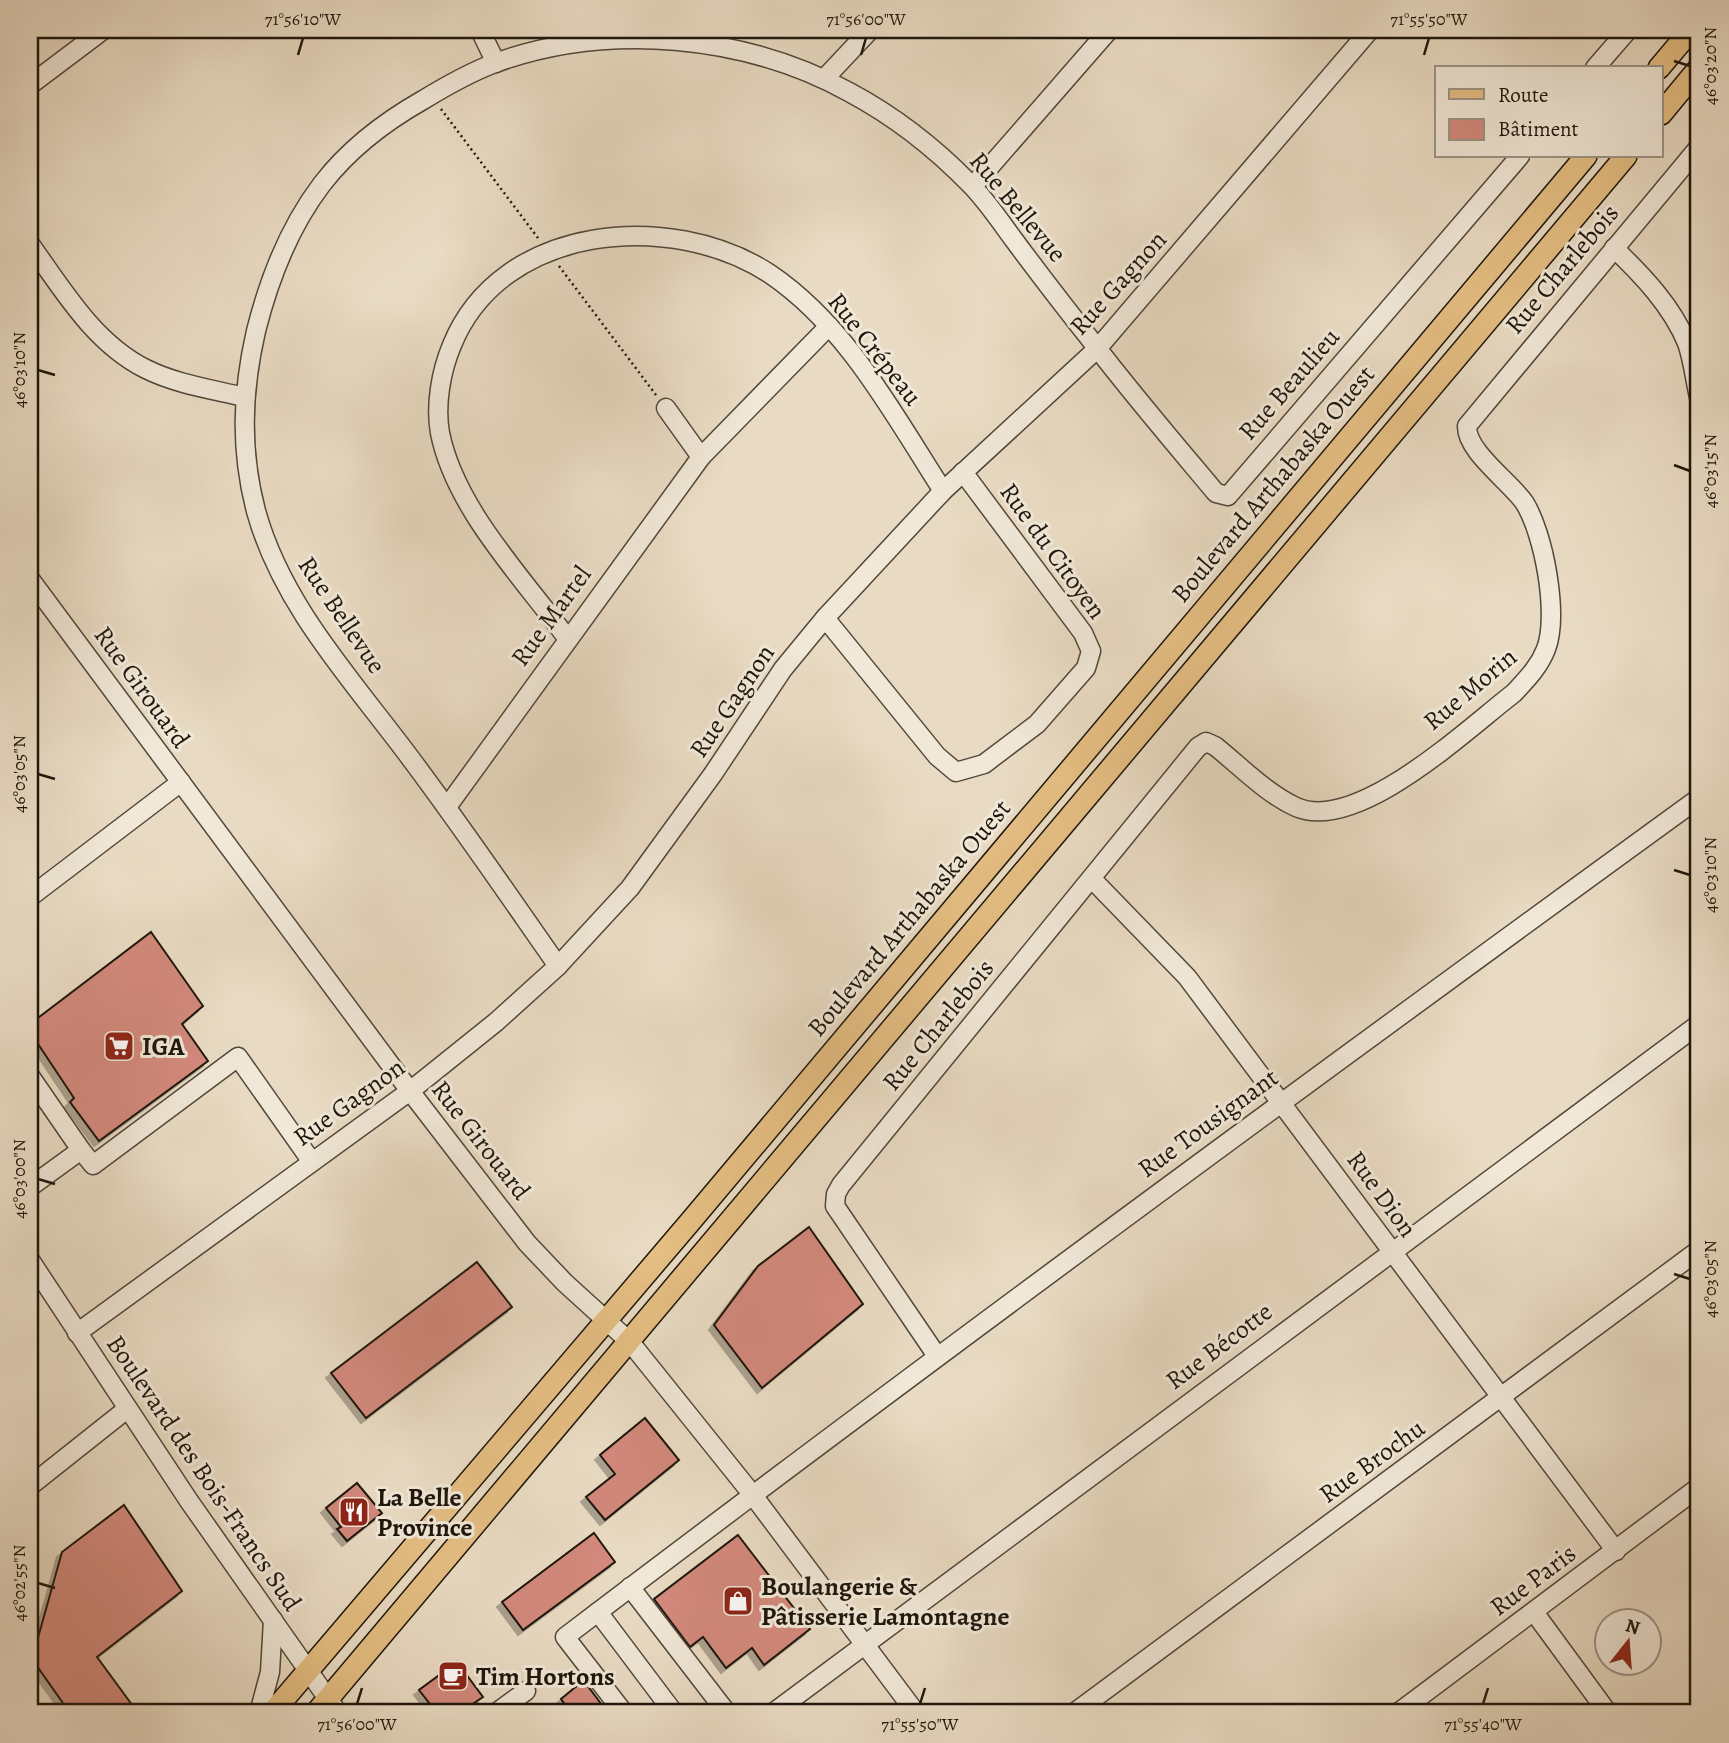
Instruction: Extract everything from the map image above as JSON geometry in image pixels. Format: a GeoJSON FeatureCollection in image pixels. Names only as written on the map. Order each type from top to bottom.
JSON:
{"type":"FeatureCollection","features":[{"type":"Feature","properties":{"kind":"main road"},"geometry":{"type":"LineString","coordinates":[[1661,66],[1691,30]]}},
{"type":"Feature","properties":{"kind":"main road"},"geometry":{"type":"LineString","coordinates":[[1662,113],[1699,68]]}},
{"type":"Feature","properties":{"kind":"main road","name":"Boulevard Arthabaska Ouest"},"geometry":{"type":"LineString","coordinates":[[272,1713],[1584,158]]}},
{"type":"Feature","properties":{"kind":"main road"},"geometry":{"type":"LineString","coordinates":[[327,1708],[629,1342],[1624,158]]}},
{"type":"Feature","properties":{"kind":"street"},"geometry":{"type":"LineString","coordinates":[[30,85],[103,30]]}},
{"type":"Feature","properties":{"kind":"street"},"geometry":{"type":"LineString","coordinates":[[480,30],[496,63]]}},
{"type":"Feature","properties":{"kind":"street"},"geometry":{"type":"LineString","coordinates":[[824,79],[870,30]]}},
{"type":"Feature","properties":{"kind":"street"},"geometry":{"type":"LineString","coordinates":[[973,187],[1109,30]]}},
{"type":"Feature","properties":{"kind":"street","name":"Rue Gagnon"},"geometry":{"type":"LineString","coordinates":[[77,1333],[410,1091],[496,1022],[558,966],[630,888],[713,774],[783,669],[825,618],[943,491],[1097,349],[1370,30]]}},
{"type":"Feature","properties":{"kind":"street"},"geometry":{"type":"LineString","coordinates":[[1597,66],[1628,30]]}},
{"type":"Feature","properties":{"kind":"street","name":"Rue Bellevue"},"geometry":{"type":"LineString","coordinates":[[558,966],[447,807],[288,590],[258,516],[247,472],[244,397],[261,311],[277,265],[323,183],[359,145],[399,114],[496,63],[572,44],[682,35],[763,57],[824,79],[891,117],[973,187],[1097,349]]}},
{"type":"Feature","properties":{"kind":"street","name":"Rue Charlebois"},"geometry":{"type":"LineString","coordinates":[[1467,426],[1699,147]]}},
{"type":"Feature","properties":{"kind":"street","name":"Rue Beaulieu"},"geometry":{"type":"LineString","coordinates":[[1097,349],[1216,494],[1228,496],[1518,158]]}},
{"type":"Feature","properties":{"kind":"street","name":"Rue Crépeau"},"geometry":{"type":"LineString","coordinates":[[567,638],[470,507],[450,467],[440,431],[440,390],[446,359],[474,305],[499,279],[548,252],[626,235],[676,239],[726,251],[769,274],[807,303],[829,326],[880,392],[943,491]]}},
{"type":"Feature","properties":{"kind":"street"},"geometry":{"type":"LineString","coordinates":[[30,244],[82,316],[122,355],[147,370],[183,383],[244,397]]}},
{"type":"Feature","properties":{"kind":"street"},"geometry":{"type":"LineString","coordinates":[[1614,248],[1634,267],[1674,317],[1687,345],[1699,397]]}},
{"type":"Feature","properties":{"kind":"street","name":"Rue Martel"},"geometry":{"type":"LineString","coordinates":[[447,807],[567,638],[701,457],[829,326]]}},
{"type":"Feature","properties":{"kind":"street"},"geometry":{"type":"LineString","coordinates":[[666,408],[701,457]]}},
{"type":"Feature","properties":{"kind":"street","name":"Rue Morin"},"geometry":{"type":"LineString","coordinates":[[1206,743],[1295,806],[1315,813],[1334,811],[1382,792],[1529,678],[1547,647],[1551,627],[1551,603],[1539,540],[1523,501],[1466,436],[1467,426]]}},
{"type":"Feature","properties":{"kind":"street","name":"Rue du Citoyen"},"geometry":{"type":"LineString","coordinates":[[825,618],[937,756],[956,772],[984,764],[1037,724],[1086,668],[1091,651],[1083,633],[963,472]]}},
{"type":"Feature","properties":{"kind":"street","name":"Rue Girouard"},"geometry":{"type":"LineString","coordinates":[[30,579],[410,1091],[527,1242],[565,1283],[629,1342],[752,1494],[916,1713]]}},
{"type":"Feature","properties":{"kind":"street","name":"Rue Charlebois"},"geometry":{"type":"LineString","coordinates":[[937,1356],[840,1216],[835,1206],[836,1194],[1198,747],[1206,743]]}},
{"type":"Feature","properties":{"kind":"street"},"geometry":{"type":"LineString","coordinates":[[30,897],[181,782]]}},
{"type":"Feature","properties":{"kind":"street","name":"Rue Tousignant"},"geometry":{"type":"LineString","coordinates":[[624,1713],[565,1637],[937,1356],[1699,798]]}},
{"type":"Feature","properties":{"kind":"street","name":"Rue Dion"},"geometry":{"type":"LineString","coordinates":[[1092,879],[1187,977],[1616,1551]]}},
{"type":"Feature","properties":{"kind":"street","name":"Rue Bécotte"},"geometry":{"type":"LineString","coordinates":[[773,1713],[1699,1024]]}},
{"type":"Feature","properties":{"kind":"street"},"geometry":{"type":"LineString","coordinates":[[30,1076],[93,1166],[238,1058],[312,1162]]}},
{"type":"Feature","properties":{"kind":"street"},"geometry":{"type":"LineString","coordinates":[[30,1187],[81,1150]]}},
{"type":"Feature","properties":{"kind":"street","name":"Rue Brochu"},"geometry":{"type":"LineString","coordinates":[[1074,1713],[1699,1250]]}},
{"type":"Feature","properties":{"kind":"street","name":"Boulevard des Bois-Francs Sud"},"geometry":{"type":"LineString","coordinates":[[30,1260],[127,1409],[308,1670],[327,1708]]}},
{"type":"Feature","properties":{"kind":"street"},"geometry":{"type":"LineString","coordinates":[[30,1486],[127,1409]]}},
{"type":"Feature","properties":{"kind":"street","name":"Rue Paris"},"geometry":{"type":"LineString","coordinates":[[1398,1713],[1698,1490]]}},
{"type":"Feature","properties":{"kind":"street"},"geometry":{"type":"LineString","coordinates":[[630,1587],[727,1713]]}},
{"type":"Feature","properties":{"kind":"street"},"geometry":{"type":"LineString","coordinates":[[598,1612],[674,1713]]}},
{"type":"Feature","properties":{"kind":"street"},"geometry":{"type":"LineString","coordinates":[[1534,1612],[1608,1713]]}},
{"type":"Feature","properties":{"kind":"street"},"geometry":{"type":"LineString","coordinates":[[259,1713],[270,1672],[273,1620]]}},
{"type":"Feature","properties":{"kind":"street"},"geometry":{"type":"LineString","coordinates":[[496,1713],[526,1690]]}},
{"type":"Feature","properties":{"kind":"building","name":"IGA"},"geometry":{"type":"Polygon","coordinates":[[[151,932],[203,1006],[182,1024],[208,1061],[99,1141],[70,1102],[74,1098],[30,1032],[30,1024],[151,932]]]}},
{"type":"Feature","properties":{"kind":"building"},"geometry":{"type":"Polygon","coordinates":[[[809,1227],[863,1304],[762,1388],[714,1325],[758,1266],[809,1227]]]}},
{"type":"Feature","properties":{"kind":"building"},"geometry":{"type":"Polygon","coordinates":[[[477,1262],[512,1307],[366,1418],[331,1373],[477,1262]]]}},
{"type":"Feature","properties":{"kind":"building"},"geometry":{"type":"Polygon","coordinates":[[[645,1418],[679,1460],[605,1520],[586,1497],[615,1474],[600,1455],[645,1418]]]}},
{"type":"Feature","properties":{"kind":"building"},"geometry":{"type":"Polygon","coordinates":[[[357,1483],[382,1513],[347,1541],[337,1529],[341,1527],[326,1508],[357,1483]]]}},
{"type":"Feature","properties":{"kind":"building"},"geometry":{"type":"Polygon","coordinates":[[[124,1505],[182,1591],[97,1657],[138,1713],[70,1713],[32,1659],[62,1552],[124,1505]]]}},
{"type":"Feature","properties":{"kind":"building"},"geometry":{"type":"Polygon","coordinates":[[[594,1533],[615,1562],[523,1630],[502,1602],[594,1533]]]}},
{"type":"Feature","properties":{"kind":"building"},"geometry":{"type":"Polygon","coordinates":[[[738,1535],[810,1629],[764,1665],[752,1648],[726,1668],[703,1637],[690,1647],[654,1599],[738,1535]]]}},
{"type":"Feature","properties":{"kind":"building","name":"Tim Hortons"},"geometry":{"type":"Polygon","coordinates":[[[457,1662],[483,1697],[459,1713],[437,1713],[419,1690],[457,1662]]]}},
{"type":"Feature","properties":{"kind":"building"},"geometry":{"type":"Polygon","coordinates":[[[584,1680],[608,1713],[571,1713],[561,1699],[584,1680]]]}},
{"type":"Feature","properties":{"kind":"place","name":"IGA"},"geometry":{"type":"Point","coordinates":[119,1046]}},
{"type":"Feature","properties":{"kind":"place","name":"La Belle Province"},"geometry":{"type":"Point","coordinates":[354,1512]}},
{"type":"Feature","properties":{"kind":"place","name":"Boulangerie & Pâtisserie Lamontagne"},"geometry":{"type":"Point","coordinates":[738,1601]}},
{"type":"Feature","properties":{"kind":"place","name":"Tim Hortons"},"geometry":{"type":"Point","coordinates":[453,1676]}}]}
